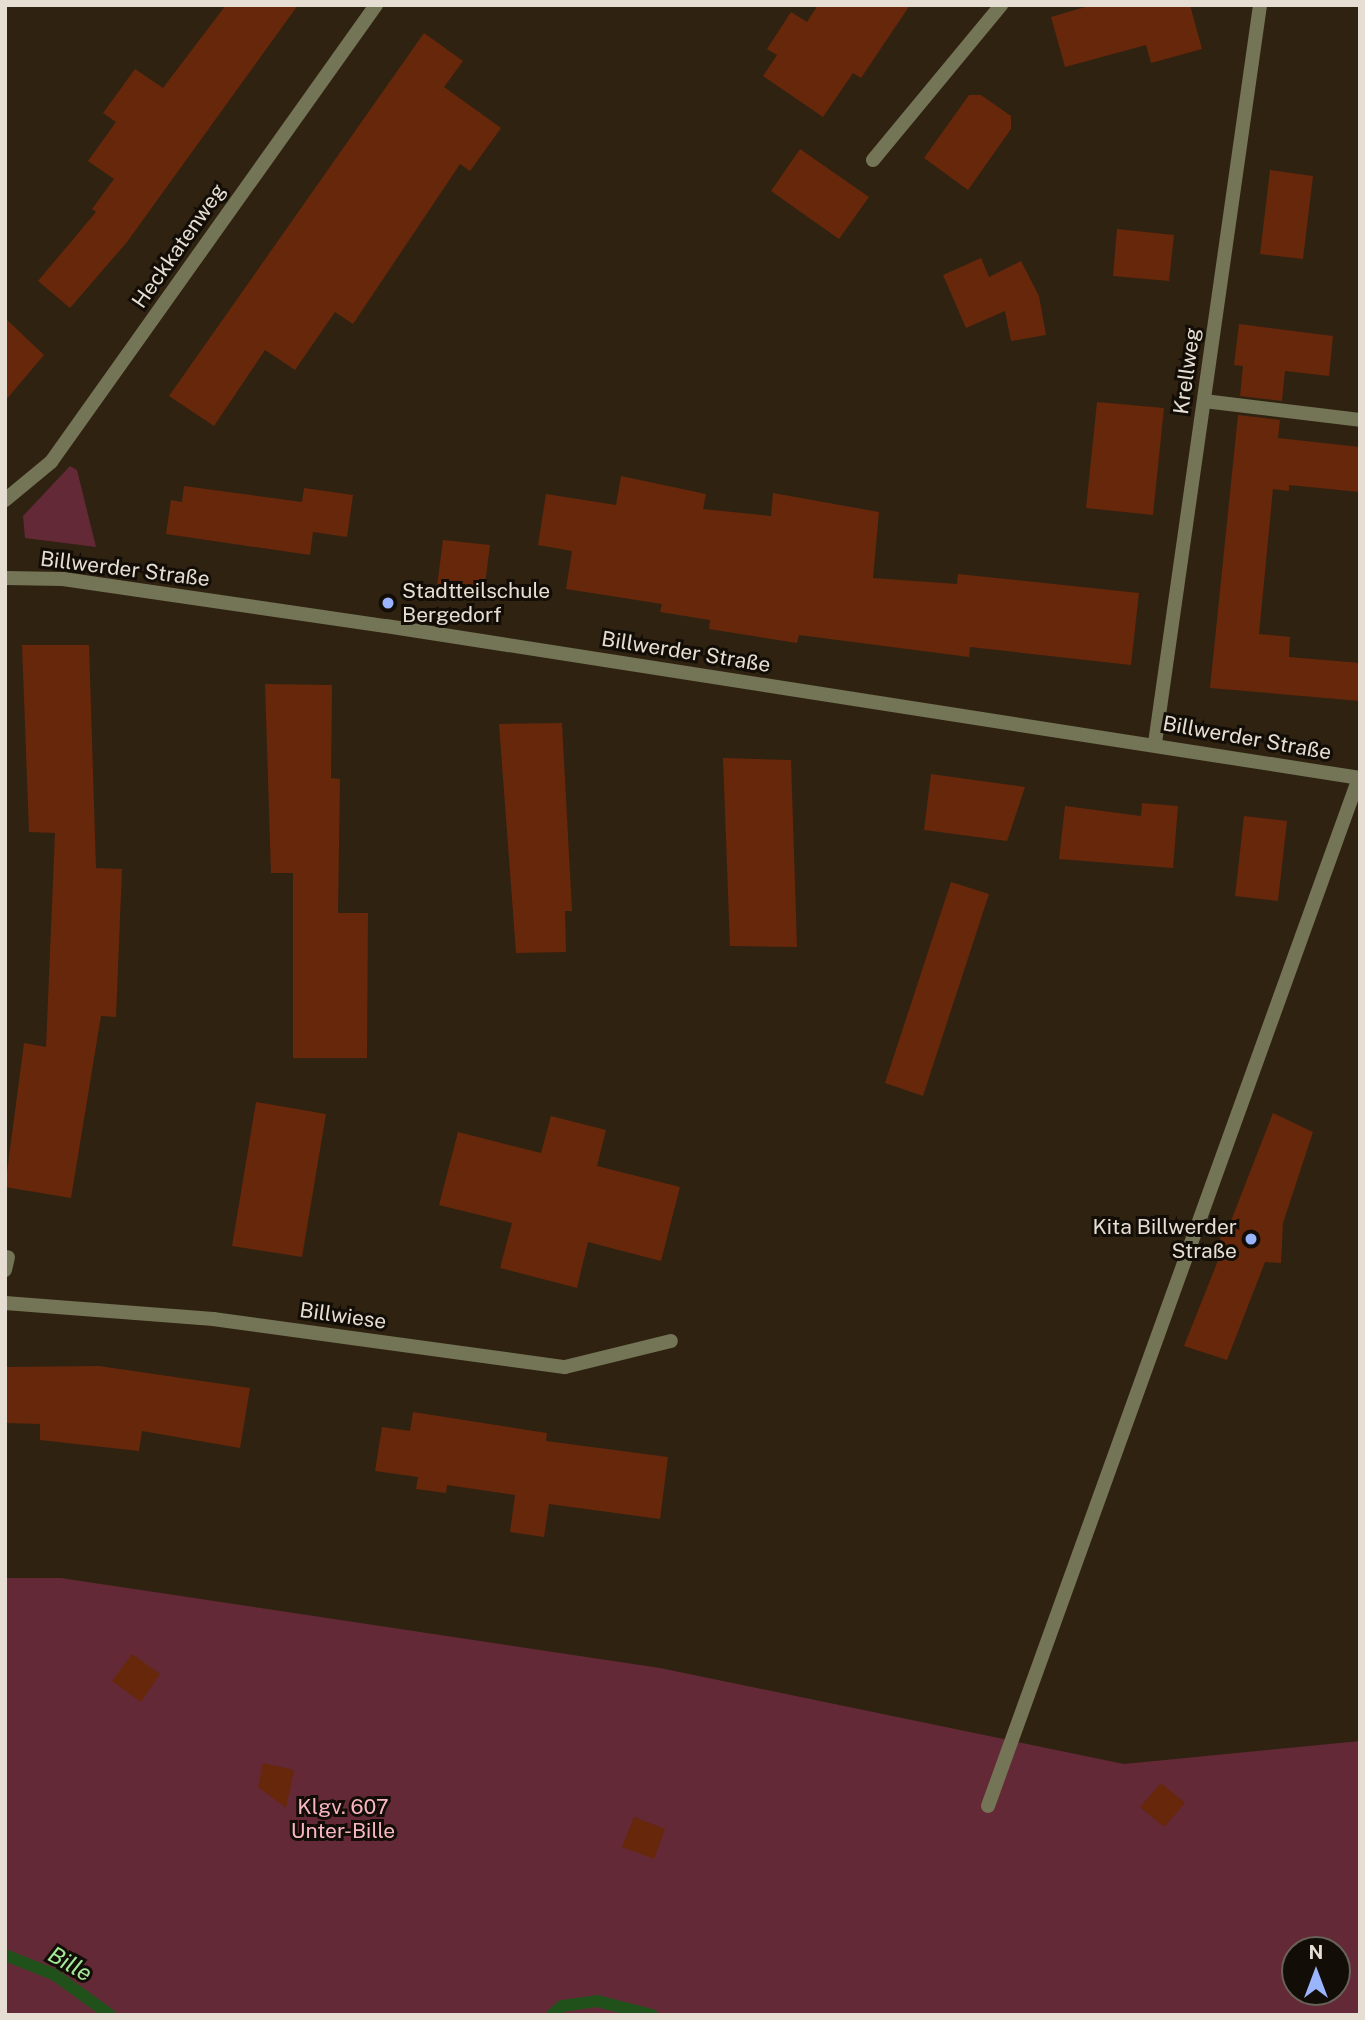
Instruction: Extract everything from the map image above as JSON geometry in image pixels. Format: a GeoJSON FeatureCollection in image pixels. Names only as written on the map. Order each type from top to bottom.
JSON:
{"type":"FeatureCollection","features":[{"type":"Feature","properties":{"kind":"street","name":"Heckkatenweg"},"geometry":{"type":"LineString","coordinates":[[5,500],[51,462],[376,5]]}},
{"type":"Feature","properties":{"kind":"street"},"geometry":{"type":"LineString","coordinates":[[873,160],[1000,5]]}},
{"type":"Feature","properties":{"kind":"street","name":"Krellweg"},"geometry":{"type":"LineString","coordinates":[[1155,743],[1261,5]]}},
{"type":"Feature","properties":{"kind":"street"},"geometry":{"type":"LineString","coordinates":[[1204,401],[1360,420]]}},
{"type":"Feature","properties":{"kind":"street","name":"Billwerder Straße"},"geometry":{"type":"LineString","coordinates":[[5,578],[63,579],[1155,743],[1359,778]]}},
{"type":"Feature","properties":{"kind":"street"},"geometry":{"type":"LineString","coordinates":[[988,1806],[1359,778]]}},
{"type":"Feature","properties":{"kind":"street","name":"Billwiese"},"geometry":{"type":"LineString","coordinates":[[5,1303],[213,1319],[565,1367],[671,1341]]}},
{"type":"Feature","properties":{"kind":"green space"},"geometry":{"type":"Polygon","coordinates":[[[70,466],[77,470],[96,547],[25,538],[23,516],[70,466]]]}},
{"type":"Feature","properties":{"kind":"green space","name":"Klgv. 607 Unter-Bille"},"geometry":{"type":"Polygon","coordinates":[[[5,1578],[61,1578],[660,1668],[1124,1764],[1360,1741],[1360,2015],[5,2015],[5,1578]]]}},
{"type":"Feature","properties":{"kind":"building"},"geometry":{"type":"Polygon","coordinates":[[[226,5],[298,5],[127,242],[70,308],[38,281],[96,212],[92,209],[114,179],[88,161],[116,122],[103,113],[135,69],[163,88],[226,5]]]}},
{"type":"Feature","properties":{"kind":"building"},"geometry":{"type":"Polygon","coordinates":[[[818,5],[910,5],[861,78],[853,73],[823,117],[763,76],[777,55],[767,49],[791,12],[807,22],[818,5]]]}},
{"type":"Feature","properties":{"kind":"building"},"geometry":{"type":"Polygon","coordinates":[[[1092,5],[1190,5],[1202,49],[1151,63],[1146,45],[1065,67],[1051,17],[1092,5]]]}},
{"type":"Feature","properties":{"kind":"building"},"geometry":{"type":"Polygon","coordinates":[[[424,33],[463,61],[444,87],[501,128],[470,171],[460,164],[353,324],[335,312],[295,370],[265,350],[214,426],[169,396],[424,33]]]}},
{"type":"Feature","properties":{"kind":"building"},"geometry":{"type":"Polygon","coordinates":[[[969,95],[981,95],[1011,116],[1011,129],[968,190],[924,158],[969,95]]]}},
{"type":"Feature","properties":{"kind":"building"},"geometry":{"type":"Polygon","coordinates":[[[800,149],[869,197],[839,239],[771,191],[800,149]]]}},
{"type":"Feature","properties":{"kind":"building"},"geometry":{"type":"Polygon","coordinates":[[[1270,170],[1313,176],[1303,259],[1260,254],[1270,170]]]}},
{"type":"Feature","properties":{"kind":"building"},"geometry":{"type":"Polygon","coordinates":[[[1117,229],[1174,235],[1169,281],[1113,276],[1117,229]]]}},
{"type":"Feature","properties":{"kind":"building"},"geometry":{"type":"Polygon","coordinates":[[[981,258],[989,277],[1021,261],[1039,296],[1046,335],[1011,341],[1005,311],[966,328],[943,275],[981,258]]]}},
{"type":"Feature","properties":{"kind":"building"},"geometry":{"type":"Polygon","coordinates":[[[5,318],[44,355],[5,401],[5,318]]]}},
{"type":"Feature","properties":{"kind":"building"},"geometry":{"type":"Polygon","coordinates":[[[1239,324],[1333,336],[1329,376],[1285,371],[1282,401],[1240,396],[1243,366],[1234,365],[1239,324]]]}},
{"type":"Feature","properties":{"kind":"building"},"geometry":{"type":"Polygon","coordinates":[[[1097,402],[1164,408],[1153,515],[1086,508],[1097,402]]]}},
{"type":"Feature","properties":{"kind":"building"},"geometry":{"type":"Polygon","coordinates":[[[1238,415],[1280,420],[1278,438],[1360,447],[1360,492],[1289,485],[1289,491],[1273,489],[1259,634],[1290,637],[1289,657],[1360,663],[1360,701],[1210,688],[1238,415]]]}},
{"type":"Feature","properties":{"kind":"building"},"geometry":{"type":"Polygon","coordinates":[[[621,476],[706,494],[703,509],[771,516],[773,493],[879,512],[873,578],[957,584],[958,574],[1139,593],[1131,665],[970,647],[969,657],[799,635],[797,643],[709,629],[710,620],[660,612],[662,604],[566,589],[572,551],[538,545],[546,494],[616,505],[621,476]]]}},
{"type":"Feature","properties":{"kind":"building"},"geometry":{"type":"Polygon","coordinates":[[[184,486],[302,502],[304,488],[353,495],[347,537],[313,532],[310,555],[166,534],[171,500],[182,502],[184,486]]]}},
{"type":"Feature","properties":{"kind":"building"},"geometry":{"type":"Polygon","coordinates":[[[443,540],[490,545],[484,592],[437,586],[443,540]]]}},
{"type":"Feature","properties":{"kind":"building"},"geometry":{"type":"Polygon","coordinates":[[[22,645],[89,645],[96,868],[122,869],[116,1017],[101,1016],[71,1198],[5,1187],[24,1043],[46,1047],[55,833],[29,832],[22,645]]]}},
{"type":"Feature","properties":{"kind":"building"},"geometry":{"type":"Polygon","coordinates":[[[265,684],[332,685],[331,778],[340,779],[338,913],[368,913],[367,1058],[293,1058],[293,873],[271,873],[265,684]]]}},
{"type":"Feature","properties":{"kind":"building"},"geometry":{"type":"Polygon","coordinates":[[[562,723],[572,911],[565,911],[566,952],[516,953],[499,724],[562,723]]]}},
{"type":"Feature","properties":{"kind":"building"},"geometry":{"type":"Polygon","coordinates":[[[723,758],[791,760],[797,947],[730,946],[723,758]]]}},
{"type":"Feature","properties":{"kind":"building"},"geometry":{"type":"Polygon","coordinates":[[[931,774],[1025,787],[1007,841],[924,830],[931,774]]]}},
{"type":"Feature","properties":{"kind":"building"},"geometry":{"type":"Polygon","coordinates":[[[1142,803],[1178,806],[1173,868],[1059,859],[1065,806],[1141,816],[1142,803]]]}},
{"type":"Feature","properties":{"kind":"building"},"geometry":{"type":"Polygon","coordinates":[[[1244,816],[1287,821],[1278,901],[1235,896],[1244,816]]]}},
{"type":"Feature","properties":{"kind":"building"},"geometry":{"type":"Polygon","coordinates":[[[951,882],[989,894],[923,1096],[885,1083],[951,882]]]}},
{"type":"Feature","properties":{"kind":"building"},"geometry":{"type":"Polygon","coordinates":[[[256,1102],[326,1114],[302,1257],[232,1246],[256,1102]]]}},
{"type":"Feature","properties":{"kind":"building","name":"Kita Billwerder Straße"},"geometry":{"type":"Polygon","coordinates":[[[1273,1113],[1313,1132],[1283,1223],[1281,1263],[1265,1262],[1227,1360],[1184,1346],[1221,1253],[1220,1225],[1231,1221],[1273,1113]]]}},
{"type":"Feature","properties":{"kind":"building"},"geometry":{"type":"Polygon","coordinates":[[[551,1116],[606,1130],[597,1166],[680,1187],[661,1261],[588,1242],[577,1288],[500,1268],[512,1223],[439,1205],[458,1132],[541,1153],[551,1116]]]}},
{"type":"Feature","properties":{"kind":"building"},"geometry":{"type":"Polygon","coordinates":[[[99,1366],[250,1388],[240,1448],[142,1431],[139,1451],[40,1440],[40,1424],[5,1423],[5,1367],[99,1366]]]}},
{"type":"Feature","properties":{"kind":"building"},"geometry":{"type":"Polygon","coordinates":[[[413,1412],[547,1433],[546,1441],[668,1457],[660,1519],[549,1504],[544,1537],[510,1532],[515,1495],[447,1485],[446,1493],[416,1489],[418,1477],[375,1471],[382,1427],[410,1431],[413,1412]]]}},
{"type":"Feature","properties":{"kind":"building"},"geometry":{"type":"Polygon","coordinates":[[[132,1654],[160,1674],[141,1702],[112,1681],[132,1654]]]}},
{"type":"Feature","properties":{"kind":"building"},"geometry":{"type":"Polygon","coordinates":[[[263,1763],[294,1770],[286,1808],[258,1787],[263,1763]]]}},
{"type":"Feature","properties":{"kind":"building"},"geometry":{"type":"Polygon","coordinates":[[[1161,1783],[1185,1803],[1164,1827],[1140,1807],[1161,1783]]]}},
{"type":"Feature","properties":{"kind":"building"},"geometry":{"type":"Polygon","coordinates":[[[634,1817],[665,1829],[654,1859],[622,1847],[634,1817]]]}},
{"type":"Feature","properties":{"kind":"waterway","name":"Bille"},"geometry":{"type":"LineString","coordinates":[[5,1955],[55,1975],[110,2015]]}},
{"type":"Feature","properties":{"kind":"waterway","name":"Bille"},"geometry":{"type":"LineString","coordinates":[[552,2015],[562,2006],[597,2001],[652,2015]]}},
{"type":"Feature","properties":{"kind":"place","name":"Stadtteilschule Bergedorf"},"geometry":{"type":"Point","coordinates":[388,603]}},
{"type":"Feature","properties":{"kind":"place","name":"Kita Billwerder Straße"},"geometry":{"type":"Point","coordinates":[1251,1239]}}]}
